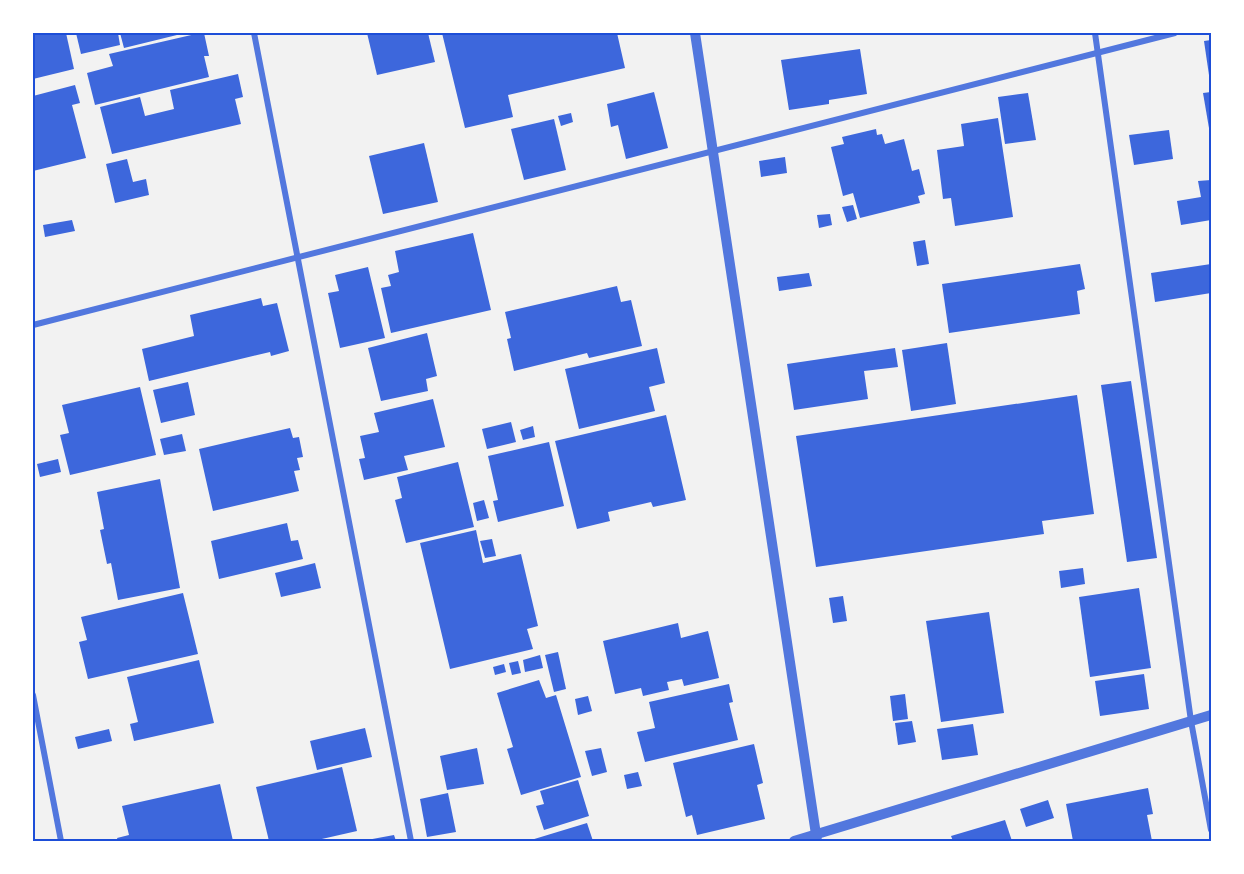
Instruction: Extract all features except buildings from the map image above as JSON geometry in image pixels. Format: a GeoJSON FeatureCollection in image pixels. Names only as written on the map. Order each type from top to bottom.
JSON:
{"type":"FeatureCollection","features":[{"type":"Feature","properties":{"kind":"street"},"geometry":{"type":"LineString","coordinates":[[254,33],[411,841]]}},
{"type":"Feature","properties":{"kind":"street"},"geometry":{"type":"LineString","coordinates":[[695,33],[816,838]]}},
{"type":"Feature","properties":{"kind":"street"},"geometry":{"type":"LineString","coordinates":[[1095,33],[1191,721],[1211,830]]}},
{"type":"Feature","properties":{"kind":"street"},"geometry":{"type":"LineString","coordinates":[[33,325],[1175,33]]}},
{"type":"Feature","properties":{"kind":"street"},"geometry":{"type":"LineString","coordinates":[[33,695],[61,841]]}},
{"type":"Feature","properties":{"kind":"street"},"geometry":{"type":"LineString","coordinates":[[794,841],[816,838],[1211,715]]}}]}
